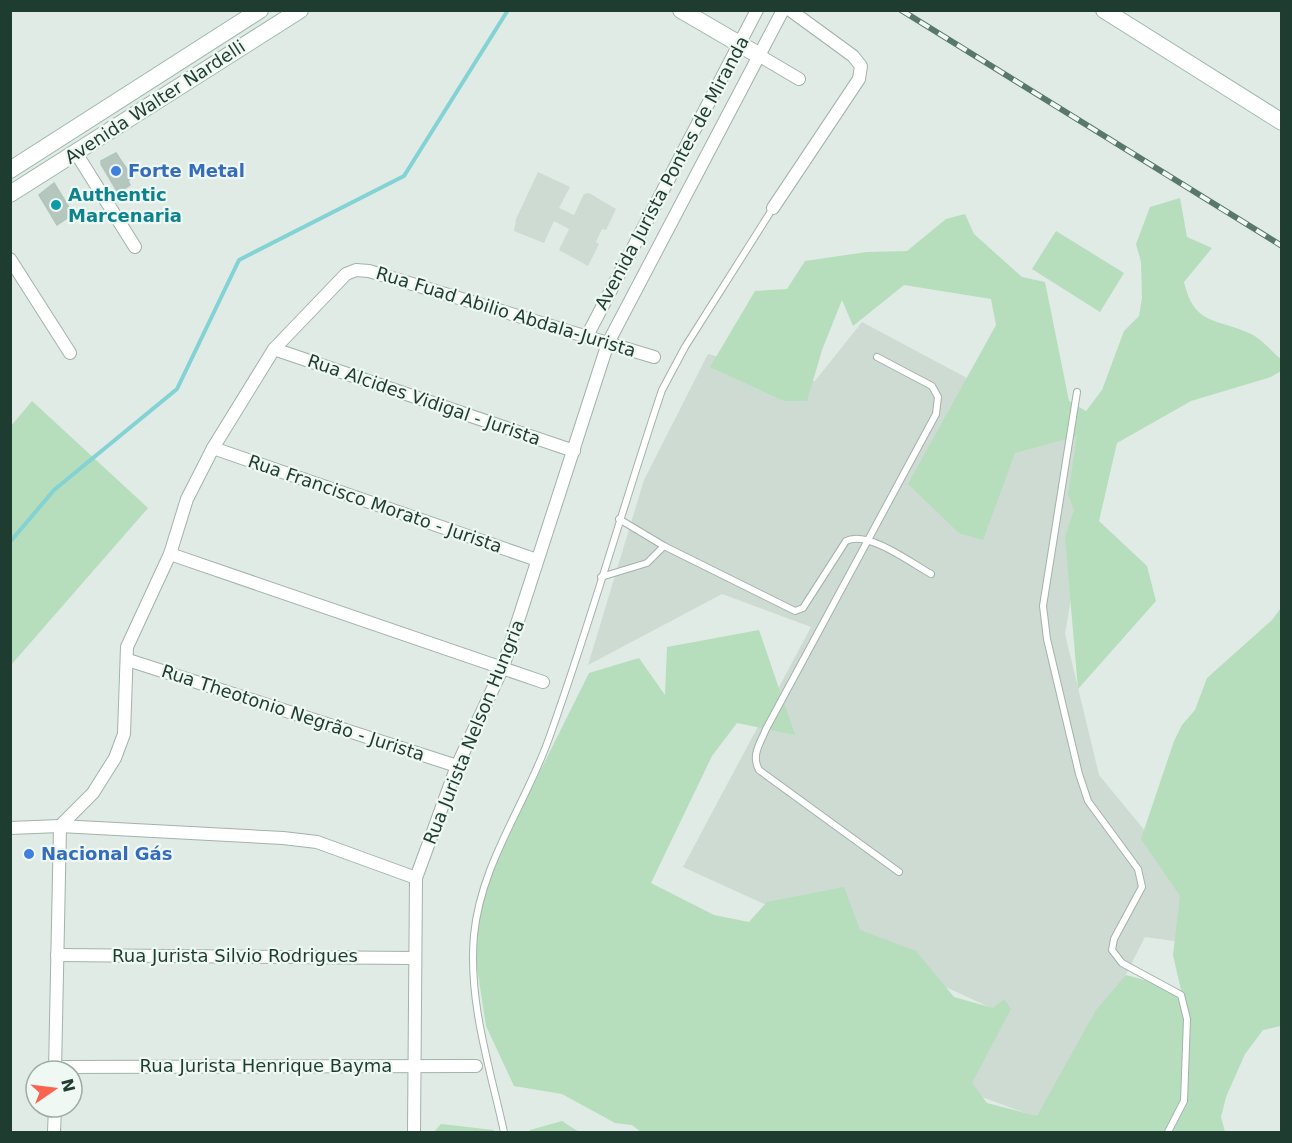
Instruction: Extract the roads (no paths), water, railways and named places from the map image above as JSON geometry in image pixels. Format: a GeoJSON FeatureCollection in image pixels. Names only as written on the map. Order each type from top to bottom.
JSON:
{"type":"FeatureCollection","features":[{"type":"Feature","properties":{"kind":"street","name":"Avenida Walter Nardelli"},"geometry":{"type":"LineString","coordinates":[[10,170],[260,10]]}},
{"type":"Feature","properties":{"kind":"street","name":"Avenida Walter Nardelli"},"geometry":{"type":"LineString","coordinates":[[10,194],[300,10]]}},
{"type":"Feature","properties":{"kind":"street"},"geometry":{"type":"LineString","coordinates":[[681,10],[799,79]]}},
{"type":"Feature","properties":{"kind":"street","name":"Avenida Jurista Pontes de Miranda"},"geometry":{"type":"LineString","coordinates":[[587,336],[757,10]]}},
{"type":"Feature","properties":{"kind":"street","name":"Avenida Jurista Pontes de Miranda"},"geometry":{"type":"LineString","coordinates":[[608,343],[783,10]]}},
{"type":"Feature","properties":{"kind":"street"},"geometry":{"type":"LineString","coordinates":[[773,208],[859,79],[861,66],[853,56],[790,10]]}},
{"type":"Feature","properties":{"kind":"street"},"geometry":{"type":"LineString","coordinates":[[1104,10],[1281,122]]}},
{"type":"Feature","properties":{"kind":"street"},"geometry":{"type":"LineString","coordinates":[[76,153],[135,247]]}},
{"type":"Feature","properties":{"kind":"street"},"geometry":{"type":"LineString","coordinates":[[10,259],[70,353]]}},
{"type":"Feature","properties":{"kind":"street","name":"Rua Fuad Abilio Abdala-Jurista"},"geometry":{"type":"LineString","coordinates":[[274,349],[328,291],[346,274],[356,270],[369,271],[654,357]]}},
{"type":"Feature","properties":{"kind":"street","name":"Rua Jurista Nelson Hungria"},"geometry":{"type":"LineString","coordinates":[[414,1132],[416,878],[458,766],[503,667],[608,343]]}},
{"type":"Feature","properties":{"kind":"street"},"geometry":{"type":"LineString","coordinates":[[55,1059],[60,826],[93,792],[115,758],[124,734],[127,648],[170,554],[187,499],[213,448],[274,349]]}},
{"type":"Feature","properties":{"kind":"street","name":"Rua Alcides Vidigal - Jurista"},"geometry":{"type":"LineString","coordinates":[[274,349],[574,451]]}},
{"type":"Feature","properties":{"kind":"street","name":"Rua Francisco Morato - Jurista"},"geometry":{"type":"LineString","coordinates":[[213,448],[537,560]]}},
{"type":"Feature","properties":{"kind":"street"},"geometry":{"type":"LineString","coordinates":[[170,554],[543,682]]}},
{"type":"Feature","properties":{"kind":"street","name":"Rua Theotonio Negrão - Jurista"},"geometry":{"type":"LineString","coordinates":[[128,660],[458,766]]}},
{"type":"Feature","properties":{"kind":"street"},"geometry":{"type":"LineString","coordinates":[[10,828],[60,826],[284,838],[316,842],[416,878]]}},
{"type":"Feature","properties":{"kind":"street","name":"Rua Jurista Silvio Rodrigues"},"geometry":{"type":"LineString","coordinates":[[57,955],[414,958]]}},
{"type":"Feature","properties":{"kind":"street","name":"Rua Jurista Henrique Bayma"},"geometry":{"type":"LineString","coordinates":[[84,1069],[476,1066]]}},
{"type":"Feature","properties":{"kind":"lane"},"geometry":{"type":"LineString","coordinates":[[504,1132],[474,985],[474,937],[479,903],[489,868],[548,742],[662,390],[685,347],[773,208]]}},
{"type":"Feature","properties":{"kind":"lane"},"geometry":{"type":"LineString","coordinates":[[878,357],[932,386],[938,397],[936,414],[766,729],[754,762],[759,770],[899,872]]}},
{"type":"Feature","properties":{"kind":"lane"},"geometry":{"type":"LineString","coordinates":[[1077,392],[1043,606],[1047,639],[1078,774],[1088,801],[1138,870],[1142,887],[1114,939],[1112,950],[1122,963],[1181,995],[1187,1018],[1184,1101],[1168,1132]]}},
{"type":"Feature","properties":{"kind":"lane"},"geometry":{"type":"LineString","coordinates":[[619,519],[664,546],[795,611],[803,608],[846,541],[854,537],[869,540],[931,574]]}},
{"type":"Feature","properties":{"kind":"lane"},"geometry":{"type":"LineString","coordinates":[[601,577],[647,563],[664,546]]}},
{"type":"Feature","properties":{"kind":"waterway"},"geometry":{"type":"LineString","coordinates":[[10,542],[54,490],[177,389],[239,260],[404,176],[508,10]]}},
{"type":"Feature","properties":{"kind":"railway"},"geometry":{"type":"LineString","coordinates":[[901,10],[1282,246]]}},
{"type":"Feature","properties":{"kind":"place","name":"Forte Metal"},"geometry":{"type":"Point","coordinates":[116,171]}},
{"type":"Feature","properties":{"kind":"place","name":"Authentic Marcenaria"},"geometry":{"type":"Point","coordinates":[56,205]}},
{"type":"Feature","properties":{"kind":"place","name":"Nacional Gás"},"geometry":{"type":"Point","coordinates":[29,854]}}]}
